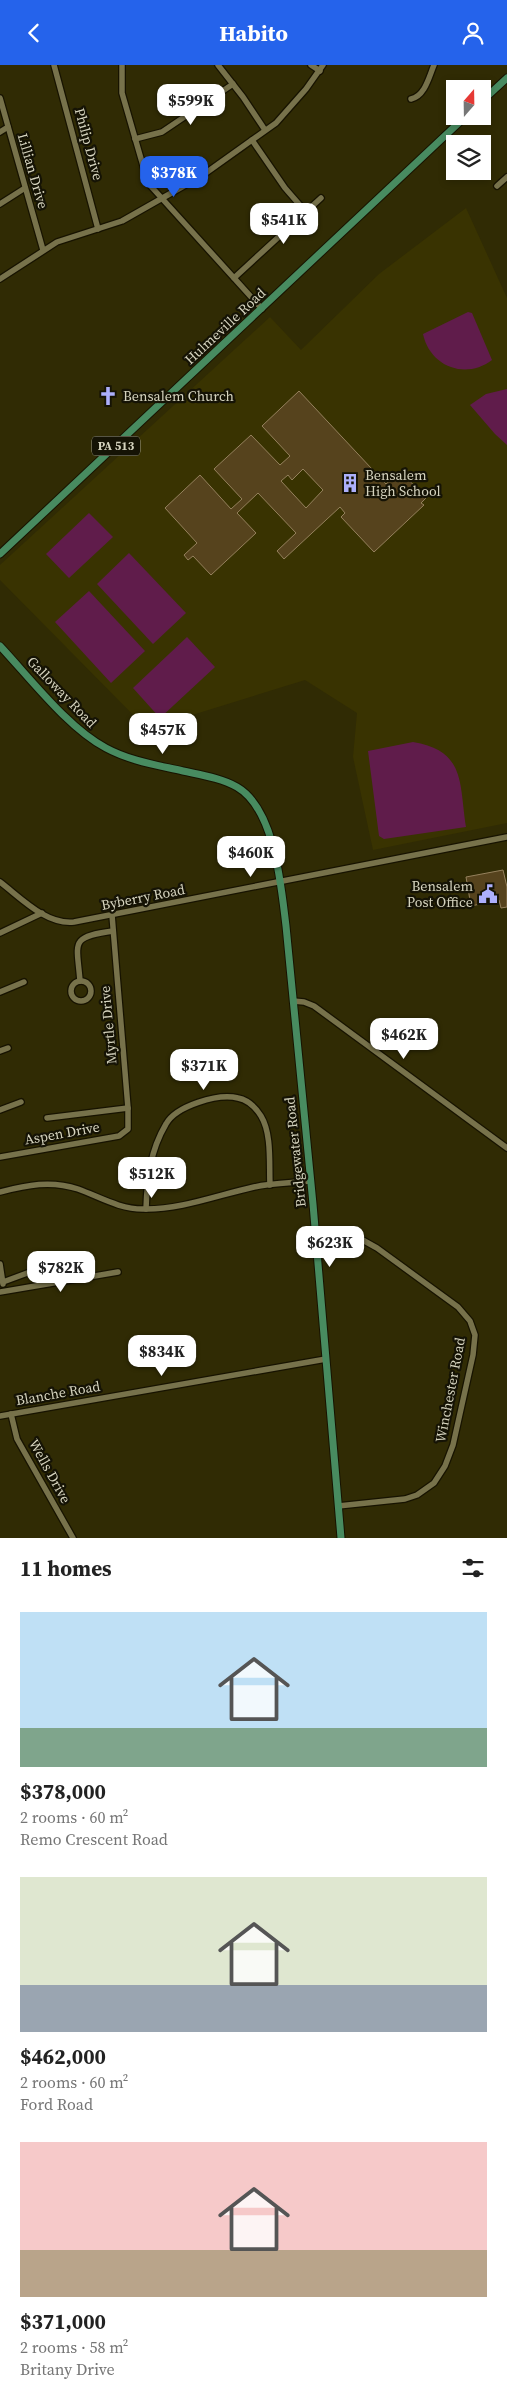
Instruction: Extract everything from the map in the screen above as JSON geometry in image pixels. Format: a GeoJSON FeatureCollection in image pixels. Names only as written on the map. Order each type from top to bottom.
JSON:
{"type":"FeatureCollection","features":[{"type":"Feature","properties":{"kind":"main road"},"geometry":{"type":"LineString","coordinates":[[491,93],[507,78]]}},
{"type":"Feature","properties":{"kind":"main road","name":"Hulmeville Road"},"geometry":{"type":"LineString","coordinates":[[0,555],[456,125]]}},
{"type":"Feature","properties":{"kind":"main road","name":"Galloway Road"},"geometry":{"type":"LineString","coordinates":[[0,645],[70,720],[94,741],[123,756],[227,782],[248,795],[263,816],[279,883]]}},
{"type":"Feature","properties":{"kind":"main road","name":"Bridgewater Road"},"geometry":{"type":"LineString","coordinates":[[279,883],[311,1181],[341,1538]]}},
{"type":"Feature","properties":{"kind":"street","name":"Philip Drive"},"geometry":{"type":"LineString","coordinates":[[54,65],[98,229]]}},
{"type":"Feature","properties":{"kind":"street"},"geometry":{"type":"LineString","coordinates":[[122,65],[122,93],[148,183],[161,200],[262,309]]}},
{"type":"Feature","properties":{"kind":"street"},"geometry":{"type":"LineString","coordinates":[[218,65],[265,130]]}},
{"type":"Feature","properties":{"kind":"street"},"geometry":{"type":"LineString","coordinates":[[0,279],[44,250],[69,237],[122,221],[203,175],[276,123],[321,68],[310,65]]}},
{"type":"Feature","properties":{"kind":"street"},"geometry":{"type":"LineString","coordinates":[[411,99],[416,97],[425,87],[434,65]]}},
{"type":"Feature","properties":{"kind":"street"},"geometry":{"type":"LineString","coordinates":[[135,139],[162,132],[233,84]]}},
{"type":"Feature","properties":{"kind":"street","name":"Lillian Drive"},"geometry":{"type":"LineString","coordinates":[[0,98],[44,250]]}},
{"type":"Feature","properties":{"kind":"street"},"geometry":{"type":"LineString","coordinates":[[0,132],[8,127]]}},
{"type":"Feature","properties":{"kind":"street"},"geometry":{"type":"LineString","coordinates":[[252,140],[285,188],[305,211]]}},
{"type":"Feature","properties":{"kind":"street"},"geometry":{"type":"LineString","coordinates":[[497,186],[507,177]]}},
{"type":"Feature","properties":{"kind":"street"},"geometry":{"type":"LineString","coordinates":[[0,205],[25,188]]}},
{"type":"Feature","properties":{"kind":"street"},"geometry":{"type":"LineString","coordinates":[[234,278],[320,198]]}},
{"type":"Feature","properties":{"kind":"street","name":"Byberry Road"},"geometry":{"type":"LineString","coordinates":[[0,882],[42,913],[67,923],[507,837]]}},
{"type":"Feature","properties":{"kind":"street"},"geometry":{"type":"LineString","coordinates":[[0,933],[42,913]]}},
{"type":"Feature","properties":{"kind":"street","name":"Myrtle Drive"},"geometry":{"type":"LineString","coordinates":[[112,915],[111,932],[128,1108],[127,1131]]}},
{"type":"Feature","properties":{"kind":"street"},"geometry":{"type":"LineString","coordinates":[[80,981],[78,942],[89,935],[111,932]]}},
{"type":"Feature","properties":{"kind":"street"},"geometry":{"type":"LineString","coordinates":[[0,992],[24,982]]}},
{"type":"Feature","properties":{"kind":"street"},"geometry":{"type":"LineString","coordinates":[[293,1001],[304,1001],[314,1006],[507,1148]]}},
{"type":"Feature","properties":{"kind":"street"},"geometry":{"type":"LineString","coordinates":[[0,1051],[8,1048]]}},
{"type":"Feature","properties":{"kind":"street"},"geometry":{"type":"LineString","coordinates":[[146,1209],[148,1170],[165,1125],[179,1111],[216,1099],[232,1097],[244,1100],[254,1107],[262,1117],[266,1128],[270,1185]]}},
{"type":"Feature","properties":{"kind":"street"},"geometry":{"type":"LineString","coordinates":[[0,1110],[21,1102]]}},
{"type":"Feature","properties":{"kind":"street"},"geometry":{"type":"LineString","coordinates":[[47,1118],[128,1108]]}},
{"type":"Feature","properties":{"kind":"street","name":"Aspen Drive"},"geometry":{"type":"LineString","coordinates":[[0,1157],[119,1136],[127,1131]]}},
{"type":"Feature","properties":{"kind":"street"},"geometry":{"type":"LineString","coordinates":[[0,1192],[35,1184],[57,1184],[78,1189],[120,1206],[146,1209],[171,1207],[270,1185],[311,1181]]}},
{"type":"Feature","properties":{"kind":"street","name":"Winchester Road"},"geometry":{"type":"LineString","coordinates":[[316,1235],[346,1234],[359,1238],[377,1248],[458,1307],[470,1321],[475,1335],[473,1355],[453,1445],[445,1466],[434,1483],[417,1495],[405,1499],[338,1506]]}},
{"type":"Feature","properties":{"kind":"street"},"geometry":{"type":"LineString","coordinates":[[0,1264],[3,1282],[2,1292],[118,1272]]}},
{"type":"Feature","properties":{"kind":"street"},"geometry":{"type":"LineString","coordinates":[[3,1282],[41,1268],[56,1267]]}},
{"type":"Feature","properties":{"kind":"street","name":"Blanche Road"},"geometry":{"type":"LineString","coordinates":[[0,1416],[326,1359]]}},
{"type":"Feature","properties":{"kind":"street","name":"Wells Drive"},"geometry":{"type":"LineString","coordinates":[[11,1414],[17,1439],[73,1538]]}},
{"type":"Feature","properties":{"kind":"shaded area"},"geometry":{"type":"Polygon","coordinates":[[[466,208],[507,298],[507,823],[373,850],[353,757],[357,713],[305,680],[147,729],[0,580],[0,565],[270,317],[301,350],[379,274],[466,208]]]}},
{"type":"Feature","properties":{"kind":"shaded area"},"geometry":{"type":"Polygon","coordinates":[[[468,312],[472,313],[492,360],[482,366],[471,369],[450,367],[433,355],[423,334],[468,312]]]}},
{"type":"Feature","properties":{"kind":"shaded area"},"geometry":{"type":"Polygon","coordinates":[[[507,389],[507,445],[470,405],[486,394],[507,389]]]}},
{"type":"Feature","properties":{"kind":"shaded area"},"geometry":{"type":"Polygon","coordinates":[[[89,513],[113,537],[69,578],[46,554],[89,513]]]}},
{"type":"Feature","properties":{"kind":"shaded area"},"geometry":{"type":"Polygon","coordinates":[[[129,553],[186,613],[153,644],[97,584],[129,553]]]}},
{"type":"Feature","properties":{"kind":"shaded area"},"geometry":{"type":"Polygon","coordinates":[[[89,591],[145,651],[111,683],[55,622],[89,591]]]}},
{"type":"Feature","properties":{"kind":"shaded area"},"geometry":{"type":"Polygon","coordinates":[[[187,637],[215,667],[160,718],[133,688],[187,637]]]}},
{"type":"Feature","properties":{"kind":"shaded area"},"geometry":{"type":"Polygon","coordinates":[[[413,742],[430,746],[443,753],[451,761],[457,771],[460,783],[466,827],[384,839],[379,836],[368,751],[413,742]]]}},
{"type":"Feature","properties":{"kind":"building","name":"Bensalem High School"},"geometry":{"type":"Polygon","coordinates":[[[299,391],[386,484],[396,475],[399,478],[403,474],[426,498],[421,503],[424,505],[374,552],[341,517],[345,513],[340,507],[284,559],[277,551],[296,533],[258,493],[237,513],[256,533],[211,575],[193,556],[188,560],[184,555],[197,543],[165,508],[200,475],[231,509],[242,499],[214,469],[251,435],[280,465],[290,456],[262,426],[299,391]],[[303,469],[292,480],[288,475],[281,481],[306,508],[323,490],[303,469]]]}},
{"type":"Feature","properties":{"kind":"building","name":"Bensalem Post Office"},"geometry":{"type":"Polygon","coordinates":[[[503,870],[507,887],[507,907],[501,908],[499,900],[471,906],[466,877],[503,870]]]}},
{"type":"Feature","properties":{"kind":"place","name":"Bensalem Church"},"geometry":{"type":"Point","coordinates":[108,396]}},
{"type":"Feature","properties":{"kind":"place","name":"Bensalem High School"},"geometry":{"type":"Point","coordinates":[350,483]}},
{"type":"Feature","properties":{"kind":"place","name":"Bensalem Post Office"},"geometry":{"type":"Point","coordinates":[488,894]}}]}
